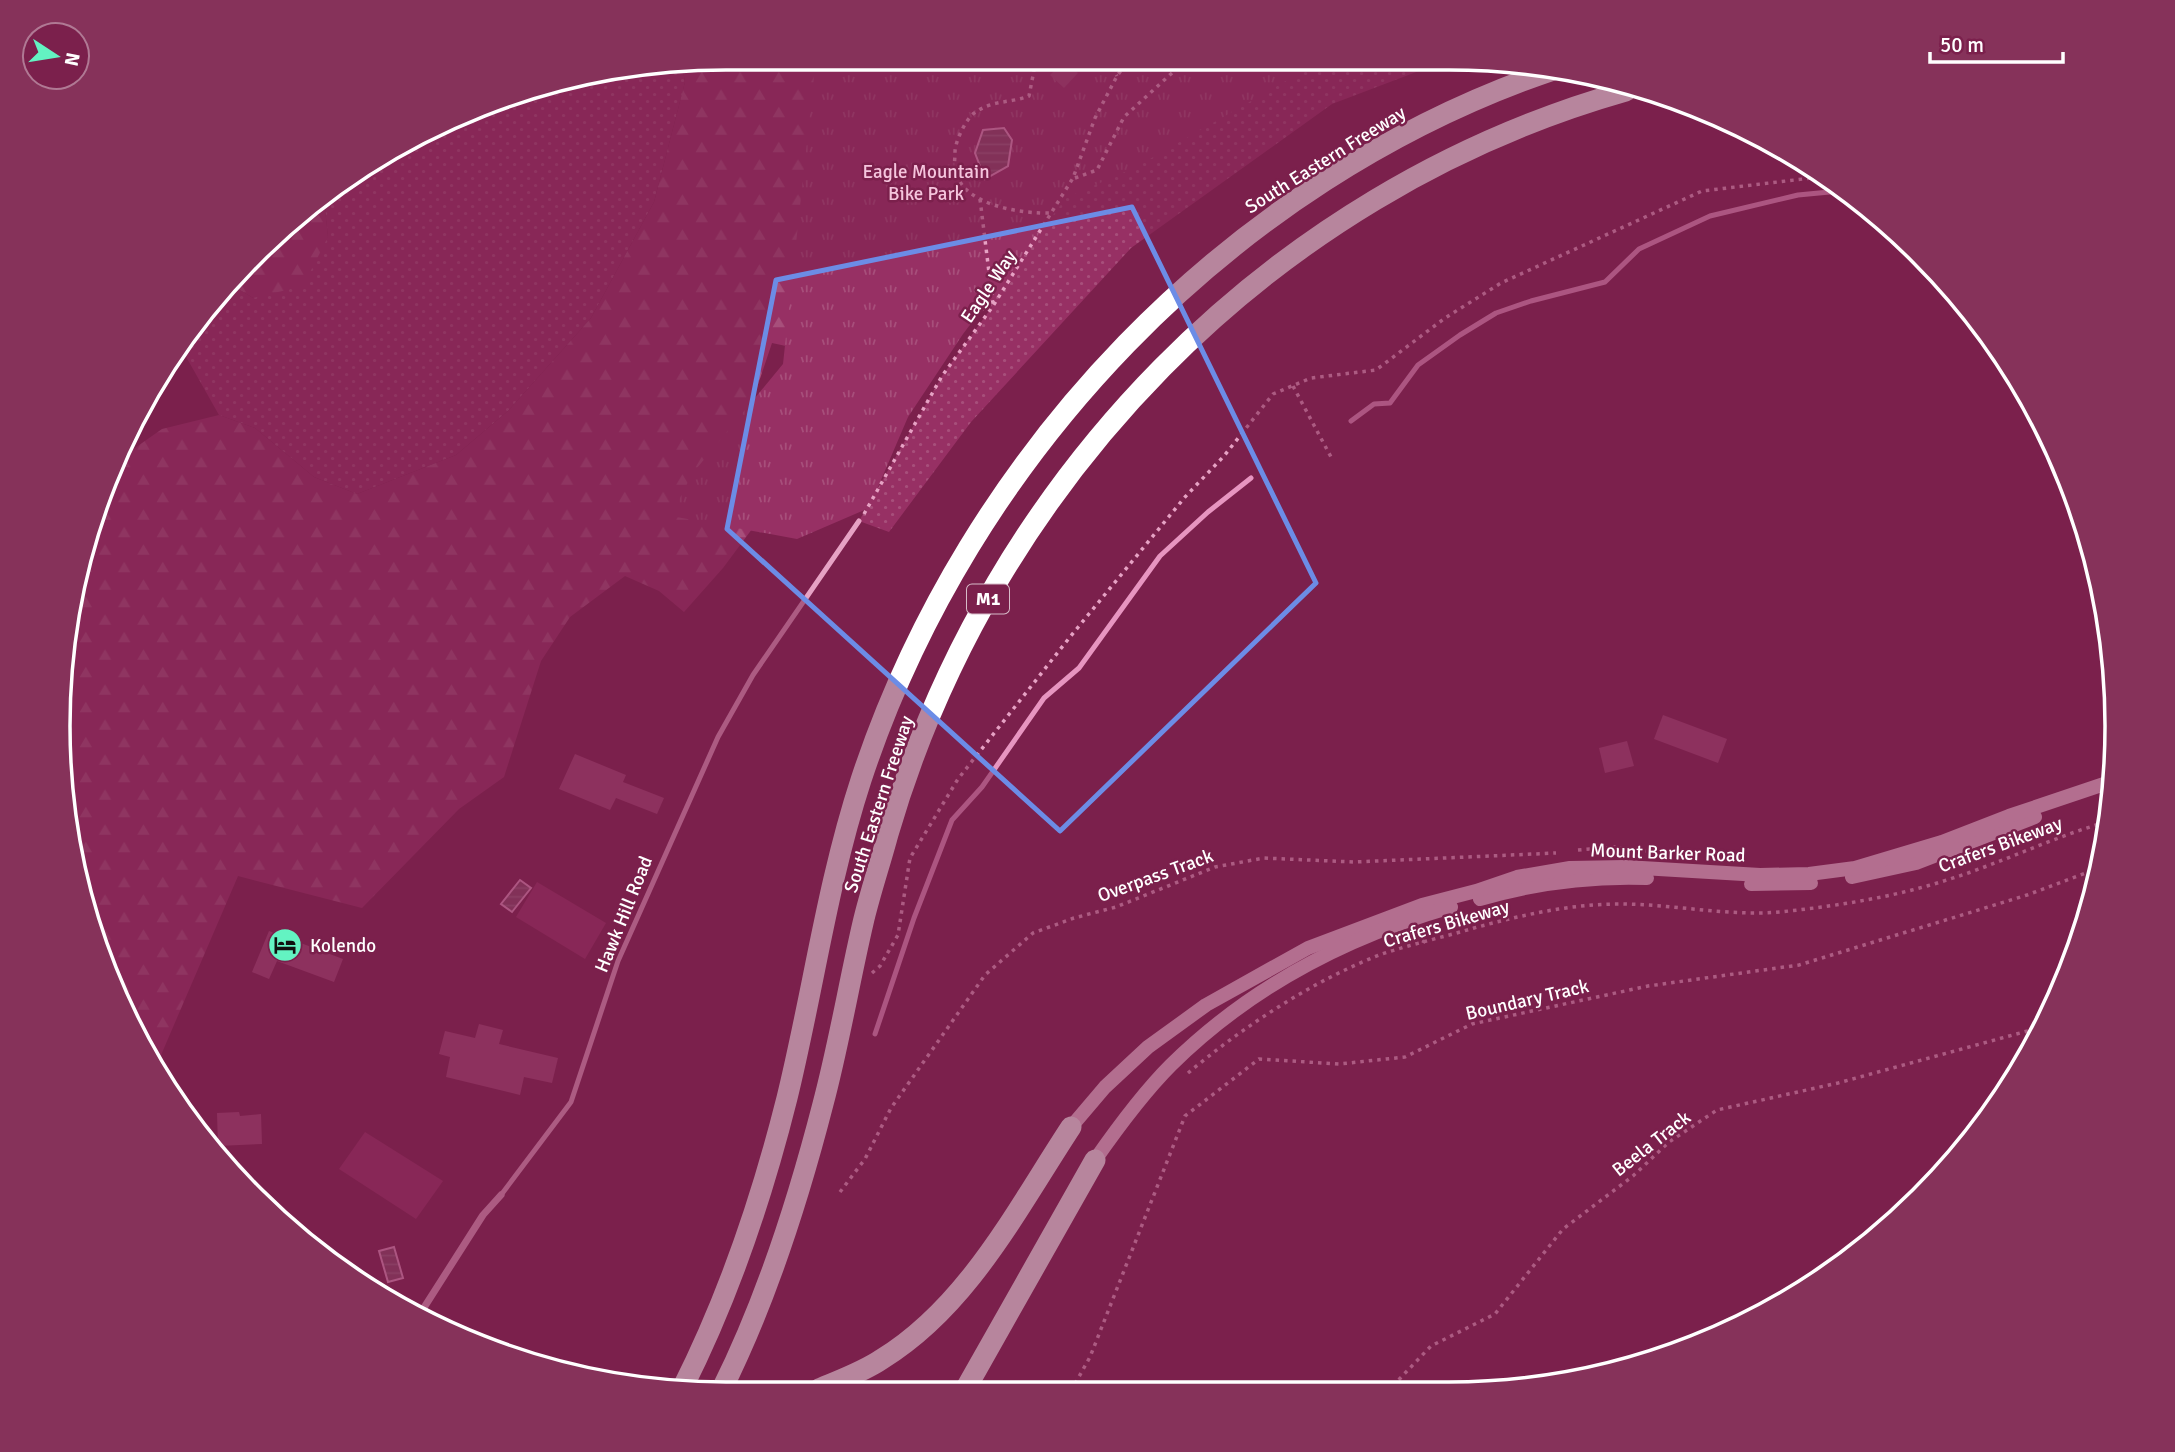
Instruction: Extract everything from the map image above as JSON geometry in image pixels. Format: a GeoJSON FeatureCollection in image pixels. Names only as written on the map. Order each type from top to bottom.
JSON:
{"type":"FeatureCollection","features":[{"type":"Feature","properties":{"kind":"highway","name":"South Eastern Freeway"},"geometry":{"type":"LineString","coordinates":[[685,1381],[733,1273],[764,1185],[788,1094],[826,910],[860,781],[893,695],[933,610],[981,528],[1036,448],[1097,374],[1164,306],[1235,244],[1313,188],[1425,122],[1535,76]]}},
{"type":"Feature","properties":{"kind":"highway","name":"South Eastern Freeway"},"geometry":{"type":"LineString","coordinates":[[725,1382],[767,1285],[798,1195],[824,1103],[864,920],[920,738],[960,649],[1006,567],[1059,486],[1119,413],[1185,344],[1257,281],[1336,223],[1418,174],[1511,130],[1621,93]]}},
{"type":"Feature","properties":{"kind":"highway"},"geometry":{"type":"LineString","coordinates":[[834,1382],[882,1360],[919,1332],[961,1289],[1072,1127]]}},
{"type":"Feature","properties":{"kind":"highway"},"geometry":{"type":"LineString","coordinates":[[970,1382],[1095,1160]]}},
{"type":"Feature","properties":{"kind":"main road","name":"Mount Barker Road"},"geometry":{"type":"LineString","coordinates":[[1072,1127],[1105,1087],[1148,1047],[1206,1005],[1308,948],[1422,905],[1517,877],[1570,869],[1625,867],[1760,875],[1809,874],[1855,868],[1942,842],[2102,784]]}},
{"type":"Feature","properties":{"kind":"main road","name":"Mount Barker Road"},"geometry":{"type":"LineString","coordinates":[[1095,1160],[1138,1102],[1195,1044],[1258,994],[1299,969],[1371,934],[1507,891],[1569,880],[1635,877],[1771,885],[1865,875],[1927,859],[2101,794]]}},
{"type":"Feature","properties":{"kind":"street","name":"Hawk Hill Road"},"geometry":{"type":"LineString","coordinates":[[424,1308],[483,1215],[501,1195]]}},
{"type":"Feature","properties":{"kind":"lane","name":"Hawk Hill Road"},"geometry":{"type":"LineString","coordinates":[[501,1195],[571,1102],[618,961],[718,737],[753,675],[859,521]]}},
{"type":"Feature","properties":{"kind":"path"},"geometry":{"type":"LineString","coordinates":[[1034,70],[1029,96],[1016,101],[996,101],[971,115],[955,145],[955,171],[966,188],[980,199],[1010,210],[1052,213]]}},
{"type":"Feature","properties":{"kind":"path"},"geometry":{"type":"LineString","coordinates":[[1113,70],[1117,76]]}},
{"type":"Feature","properties":{"kind":"path","name":"Eagle Way"},"geometry":{"type":"LineString","coordinates":[[859,521],[942,376],[993,306],[1073,178],[1095,118],[1121,70]]}},
{"type":"Feature","properties":{"kind":"path"},"geometry":{"type":"LineString","coordinates":[[1073,178],[1097,170],[1124,117],[1175,70]]}},
{"type":"Feature","properties":{"kind":"path"},"geometry":{"type":"LineString","coordinates":[[849,992],[880,966],[898,936],[910,858],[958,779],[1079,626],[1185,497],[1224,456],[1273,394],[1311,378],[1376,370],[1446,317],[1501,283],[1702,191],[1809,178]]}},
{"type":"Feature","properties":{"kind":"path"},"geometry":{"type":"LineString","coordinates":[[980,199],[993,306]]}},
{"type":"Feature","properties":{"kind":"path"},"geometry":{"type":"LineString","coordinates":[[1293,386],[1331,457]]}},
{"type":"Feature","properties":{"kind":"path","name":"Crafers Bikeway"},"geometry":{"type":"LineString","coordinates":[[1180,1080],[1265,1016],[1336,975],[1383,954],[1464,931],[1567,907],[1669,905],[1749,912],[1787,912],[1892,896],[1952,878],[2097,824]]}},
{"type":"Feature","properties":{"kind":"path"},"geometry":{"type":"LineString","coordinates":[[1577,850],[1615,847],[1649,851]]}},
{"type":"Feature","properties":{"kind":"path","name":"Overpass Track"},"geometry":{"type":"LineString","coordinates":[[840,1192],[865,1159],[891,1108],[985,975],[1033,933],[1116,906],[1215,867],[1264,858],[1355,862],[1564,852]]}},
{"type":"Feature","properties":{"kind":"path","name":"Boundary Track"},"geometry":{"type":"LineString","coordinates":[[1076,1382],[1090,1357],[1185,1116],[1259,1059],[1339,1063],[1405,1057],[1472,1024],[1648,986],[1799,965],[2028,895],[2088,872]]}},
{"type":"Feature","properties":{"kind":"path","name":"Beela Track"},"geometry":{"type":"LineString","coordinates":[[1397,1382],[1431,1346],[1495,1314],[1563,1229],[1633,1176],[1669,1142],[1717,1110],[1838,1083],[2029,1030]]}},
{"type":"Feature","properties":{"kind":"highlighted area"},"geometry":{"type":"Polygon","coordinates":[[[1132,207],[1316,583],[1060,831],[727,529],[776,280],[1132,207]]]}},
{"type":"Feature","properties":{"kind":"green space","name":"Eagle Mountain Bike Park"},"geometry":{"type":"Polygon","coordinates":[[[815,70],[1305,70],[1136,167],[1066,198],[963,334],[908,417],[869,508],[797,539],[671,516],[692,474],[783,364],[815,70]]]}},
{"type":"Feature","properties":{"kind":"green space"},"geometry":{"type":"Polygon","coordinates":[[[995,70],[860,362],[772,343],[736,450],[755,525],[723,568],[684,612],[659,591],[625,576],[570,617],[541,661],[504,777],[459,809],[362,908],[238,876],[160,1057],[120,977],[92,896],[71,769],[71,683],[83,598],[105,515],[131,450],[162,429],[219,415],[255,428],[314,477],[357,494],[456,455],[508,411],[591,318],[654,202],[685,82],[683,71],[995,70]]]}},
{"type":"Feature","properties":{"kind":"green space"},"geometry":{"type":"Polygon","coordinates":[[[998,70],[1422,70],[1332,104],[1131,248],[971,422],[889,532],[859,521],[942,376],[992,307],[959,321],[998,70]]]}},
{"type":"Feature","properties":{"kind":"green space"},"geometry":{"type":"Polygon","coordinates":[[[683,71],[685,82],[654,202],[591,318],[508,411],[456,455],[357,494],[314,477],[255,428],[219,415],[185,356],[237,288],[253,298],[328,237],[325,208],[398,158],[436,138],[475,120],[556,92],[683,71]]]}},
{"type":"Feature","properties":{"kind":"green space"},"geometry":{"type":"Polygon","coordinates":[[[325,208],[328,237],[303,286],[253,298],[237,288],[293,233],[325,208]]]}},
{"type":"Feature","properties":{"kind":"green space"},"geometry":{"type":"Polygon","coordinates":[[[537,882],[606,923],[585,959],[516,917],[537,882]]]}},
{"type":"Feature","properties":{"kind":"green space"},"geometry":{"type":"Polygon","coordinates":[[[365,1132],[443,1181],[416,1219],[339,1169],[365,1132]]]}},
{"type":"Feature","properties":{"kind":"shaded area"},"geometry":{"type":"Polygon","coordinates":[[[1004,128],[1012,140],[1008,166],[985,179],[975,153],[983,130],[1004,128]]]}},
{"type":"Feature","properties":{"kind":"shaded area"},"geometry":{"type":"Polygon","coordinates":[[[520,880],[531,888],[512,912],[501,904],[520,880]]]}},
{"type":"Feature","properties":{"kind":"shaded area"},"geometry":{"type":"Polygon","coordinates":[[[394,1247],[403,1278],[388,1282],[379,1251],[394,1247]]]}},
{"type":"Feature","properties":{"kind":"building"},"geometry":{"type":"Polygon","coordinates":[[[1055,70],[1074,70],[1078,73],[1064,88],[1050,75],[1055,70]]]}},
{"type":"Feature","properties":{"kind":"building"},"geometry":{"type":"Polygon","coordinates":[[[1663,715],[1727,739],[1718,763],[1654,739],[1663,715]]]}},
{"type":"Feature","properties":{"kind":"building"},"geometry":{"type":"Polygon","coordinates":[[[1627,741],[1634,766],[1605,773],[1599,748],[1627,741]]]}},
{"type":"Feature","properties":{"kind":"building"},"geometry":{"type":"Polygon","coordinates":[[[575,754],[626,775],[623,782],[664,798],[657,814],[616,798],[610,810],[559,789],[575,754]]]}},
{"type":"Feature","properties":{"kind":"building","name":"Kolendo"},"geometry":{"type":"Polygon","coordinates":[[[269,931],[343,959],[334,982],[277,961],[269,979],[252,972],[269,931]]]}},
{"type":"Feature","properties":{"kind":"building"},"geometry":{"type":"Polygon","coordinates":[[[479,1024],[503,1030],[499,1044],[558,1058],[552,1083],[524,1077],[520,1095],[446,1077],[450,1057],[439,1054],[445,1031],[475,1038],[479,1024]]]}},
{"type":"Feature","properties":{"kind":"building"},"geometry":{"type":"Polygon","coordinates":[[[239,1112],[240,1116],[261,1114],[262,1144],[223,1146],[218,1140],[217,1113],[239,1112]]]}},
{"type":"Feature","properties":{"kind":"waterway"},"geometry":{"type":"LineString","coordinates":[[1351,421],[1374,404],[1390,403],[1418,365],[1496,313],[1605,282],[1639,249],[1710,216],[1798,195],[1829,192]]}},
{"type":"Feature","properties":{"kind":"waterway"},"geometry":{"type":"LineString","coordinates":[[875,1034],[914,918],[952,820],[982,787],[1044,698],[1079,668],[1160,556],[1208,512],[1251,478]]}},
{"type":"Feature","properties":{"kind":"place","name":"Kolendo"},"geometry":{"type":"Point","coordinates":[285,945]}}]}
